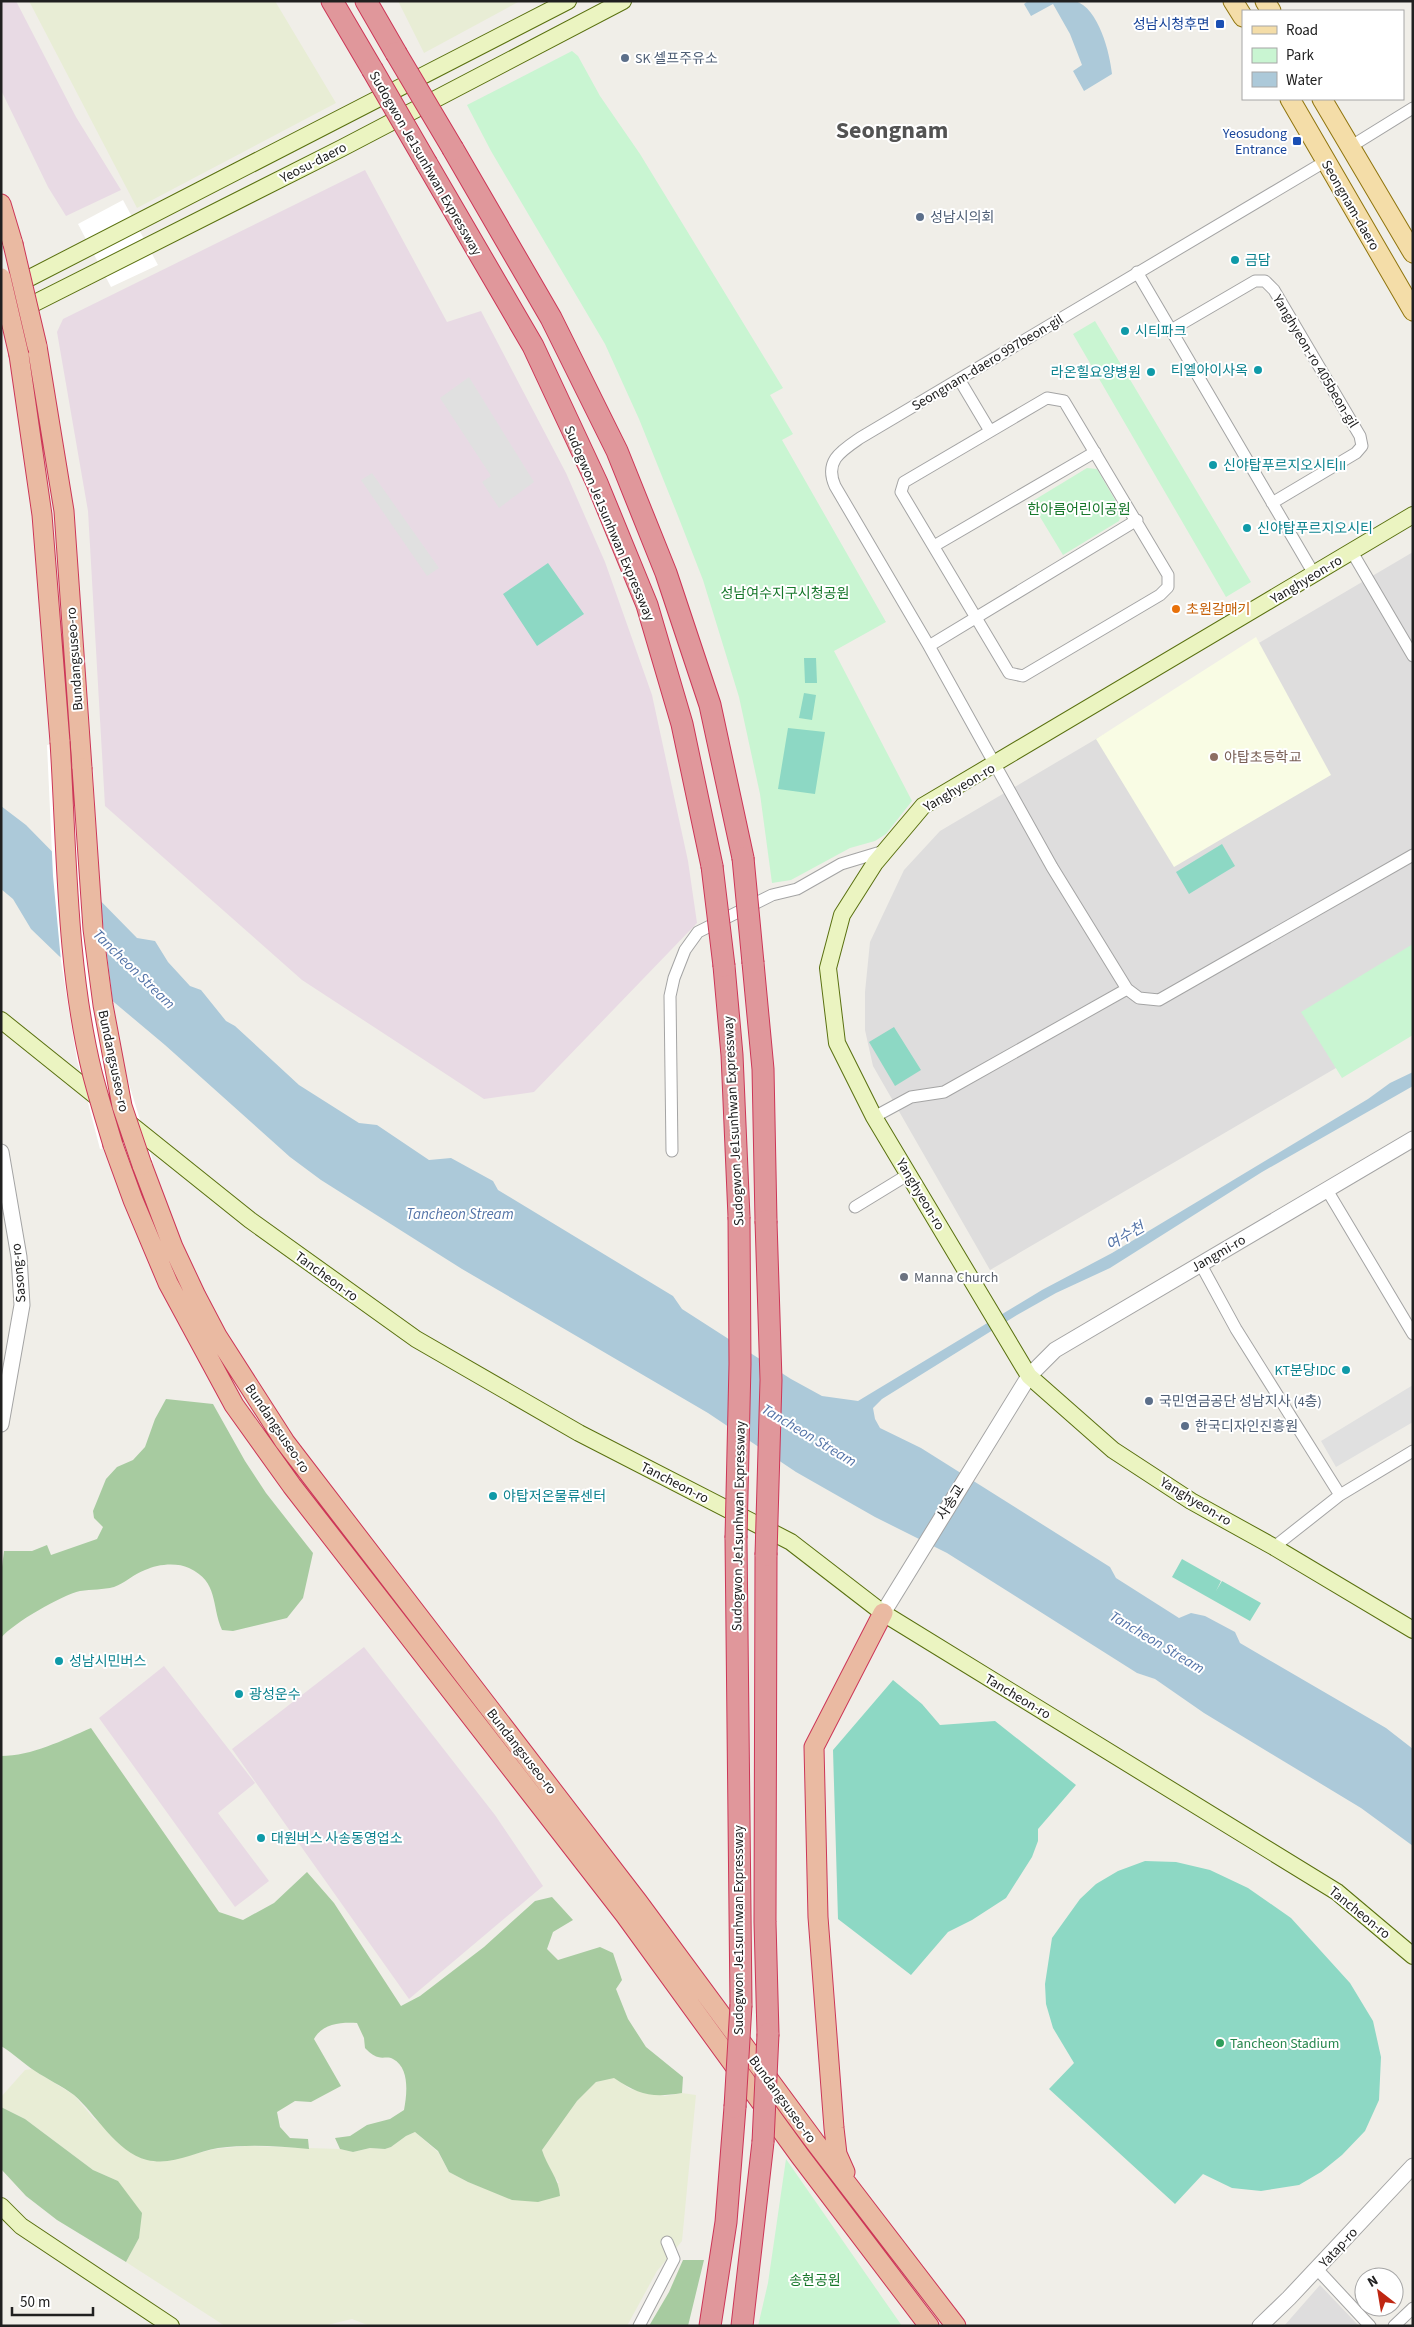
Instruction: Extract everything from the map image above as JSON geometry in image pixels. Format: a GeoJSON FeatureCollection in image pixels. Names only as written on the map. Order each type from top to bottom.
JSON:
{"type":"FeatureCollection","features":[{"type":"Feature","properties":{"kind":"highway","name":"Sudogwon Je1sunhwan Expressway"},"geometry":{"type":"LineString","coordinates":[[332,1],[533,346],[597,483],[647,605],[682,724],[712,866],[732,1055],[738,1217],[740,1364],[736,1538],[741,2004],[726,2222],[710,2326]]}},
{"type":"Feature","properties":{"kind":"highway","name":"Sudogwon Je1sunhwan Expressway"},"geometry":{"type":"LineString","coordinates":[[366,1],[551,318],[617,452],[666,573],[710,705],[743,858],[763,1069],[771,1380],[766,1555],[765,1922],[768,2034],[763,2142],[742,2326]]}},
{"type":"Feature","properties":{"kind":"highway","name":"Bundangsuseo-ro"},"geometry":{"type":"LineString","coordinates":[[1,204],[36,346],[64,511],[93,929],[102,1005],[122,1106],[173,1247],[217,1336],[285,1442],[638,1902],[856,2196],[955,2325]]}},
{"type":"Feature","properties":{"kind":"highway","name":"Bundangsuseo-ro"},"geometry":{"type":"LineString","coordinates":[[1,278],[19,354],[42,515],[76,979],[92,1071],[113,1145],[136,1208],[168,1283],[234,1405],[298,1494],[625,1915],[800,2156],[929,2326]]}},
{"type":"Feature","properties":{"kind":"highway"},"geometry":{"type":"LineString","coordinates":[[856,2196],[837,2154],[834,2128],[818,1917],[814,1748],[882,1613]]}},
{"type":"Feature","properties":{"kind":"main road","name":"Yeosu-daero"},"geometry":{"type":"LineString","coordinates":[[1,293],[568,1]]}},
{"type":"Feature","properties":{"kind":"main road","name":"Yeosu-daero"},"geometry":{"type":"LineString","coordinates":[[1,319],[342,148],[623,1]]}},
{"type":"Feature","properties":{"kind":"main road"},"geometry":{"type":"LineString","coordinates":[[1234,1],[1242,15]]}},
{"type":"Feature","properties":{"kind":"main road","name":"Seongnam-daero"},"geometry":{"type":"LineString","coordinates":[[1291,100],[1413,311]]}},
{"type":"Feature","properties":{"kind":"main road","name":"Seongnam-daero"},"geometry":{"type":"LineString","coordinates":[[1323,100],[1413,253]]}},
{"type":"Feature","properties":{"kind":"main road"},"geometry":{"type":"LineString","coordinates":[[1,285],[63,262]]}},
{"type":"Feature","properties":{"kind":"main road"},"geometry":{"type":"LineString","coordinates":[[1,331],[74,282]]}},
{"type":"Feature","properties":{"kind":"main road","name":"Yanghyeon-ro"},"geometry":{"type":"LineString","coordinates":[[1413,515],[923,806],[886,850],[842,915],[828,968],[837,1043],[874,1116],[1029,1376],[1113,1450],[1191,1501],[1274,1547],[1413,1630]]}},
{"type":"Feature","properties":{"kind":"main road","name":"Tancheon-ro"},"geometry":{"type":"LineString","coordinates":[[1,1020],[250,1220],[416,1339],[579,1433],[791,1542],[882,1613],[1337,1892],[1413,1956]]}},
{"type":"Feature","properties":{"kind":"main road"},"geometry":{"type":"LineString","coordinates":[[1,2206],[21,2226],[171,2326]]}},
{"type":"Feature","properties":{"kind":"street"},"geometry":{"type":"LineString","coordinates":[[1350,146],[1413,108]]}},
{"type":"Feature","properties":{"kind":"street","name":"Seongnam-daero 997beon-gil"},"geometry":{"type":"LineString","coordinates":[[1127,988],[1052,867],[929,646],[835,486],[830,476],[831,467],[834,459],[854,442],[1136,272],[1326,161]]}},
{"type":"Feature","properties":{"kind":"street"},"geometry":{"type":"LineString","coordinates":[[1136,272],[1314,574]]}},
{"type":"Feature","properties":{"kind":"street","name":"Yanghyeon-ro 405beon-gil"},"geometry":{"type":"LineString","coordinates":[[1171,330],[1255,280],[1265,281],[1274,290],[1323,372],[1360,436],[1362,446],[1356,453],[1272,503]]}},
{"type":"Feature","properties":{"kind":"street"},"geometry":{"type":"LineString","coordinates":[[958,380],[990,431]]}},
{"type":"Feature","properties":{"kind":"street"},"geometry":{"type":"LineString","coordinates":[[1048,398],[1064,401],[1137,520],[1168,575],[1168,587],[1160,595],[1023,676],[1009,673],[901,492],[904,482],[990,431],[1048,398]]}},
{"type":"Feature","properties":{"kind":"street"},"geometry":{"type":"LineString","coordinates":[[934,546],[1095,452]]}},
{"type":"Feature","properties":{"kind":"street"},"geometry":{"type":"LineString","coordinates":[[929,646],[1137,520]]}},
{"type":"Feature","properties":{"kind":"street"},"geometry":{"type":"LineString","coordinates":[[1352,552],[1413,656]]}},
{"type":"Feature","properties":{"kind":"street"},"geometry":{"type":"LineString","coordinates":[[672,1151],[670,996],[684,950],[698,932],[764,900],[797,889],[841,864],[886,850]]}},
{"type":"Feature","properties":{"kind":"street"},"geometry":{"type":"LineString","coordinates":[[874,1116],[911,1097],[944,1092],[1127,988],[1139,998],[1160,1000],[1413,855]]}},
{"type":"Feature","properties":{"kind":"street","name":"Jangmi-ro"},"geometry":{"type":"LineString","coordinates":[[1004,1414],[1029,1376],[1054,1350],[1413,1139]]}},
{"type":"Feature","properties":{"kind":"street","name":"Sasong-ro"},"geometry":{"type":"LineString","coordinates":[[1,1152],[19,1257],[22,1304],[1,1424]]}},
{"type":"Feature","properties":{"kind":"street"},"geometry":{"type":"LineString","coordinates":[[855,1207],[908,1174]]}},
{"type":"Feature","properties":{"kind":"street"},"geometry":{"type":"LineString","coordinates":[[1327,1190],[1413,1334]]}},
{"type":"Feature","properties":{"kind":"street"},"geometry":{"type":"LineString","coordinates":[[1200,1263],[1236,1329],[1340,1496]]}},
{"type":"Feature","properties":{"kind":"street","name":"사송교"},"geometry":{"type":"LineString","coordinates":[[882,1613],[1004,1414]]}},
{"type":"Feature","properties":{"kind":"street"},"geometry":{"type":"LineString","coordinates":[[1274,1547],[1340,1496],[1413,1451]]}},
{"type":"Feature","properties":{"kind":"street","name":"Yatap-ro"},"geometry":{"type":"LineString","coordinates":[[1260,2326],[1317,2269],[1413,2166]]}},
{"type":"Feature","properties":{"kind":"street"},"geometry":{"type":"LineString","coordinates":[[639,2326],[674,2259],[667,2242]]}},
{"type":"Feature","properties":{"kind":"street"},"geometry":{"type":"LineString","coordinates":[[1317,2269],[1370,2326]]}},
{"type":"Feature","properties":{"kind":"street"},"geometry":{"type":"LineString","coordinates":[[1394,2326],[1413,2308]]}},
{"type":"Feature","properties":{"kind":"shaded area"},"geometry":{"type":"Polygon","coordinates":[[[1,1],[16,1],[76,117],[121,190],[66,216],[48,187],[1,90],[1,1]]]}},
{"type":"Feature","properties":{"kind":"shaded area"},"geometry":{"type":"Polygon","coordinates":[[[29,1],[275,1],[336,103],[137,208],[29,1]]]}},
{"type":"Feature","properties":{"kind":"shaded area"},"geometry":{"type":"Polygon","coordinates":[[[398,1],[520,1],[424,53],[398,1]]]}},
{"type":"Feature","properties":{"kind":"shaded area"},"geometry":{"type":"Polygon","coordinates":[[[365,170],[447,322],[481,311],[566,473],[605,562],[652,695],[688,861],[697,923],[534,1092],[484,1099],[302,980],[105,806],[88,511],[57,332],[63,319],[365,170]]]}},
{"type":"Feature","properties":{"kind":"shaded area"},"geometry":{"type":"Polygon","coordinates":[[[469,377],[534,482],[499,508],[482,482],[491,476],[440,398],[469,377]]]}},
{"type":"Feature","properties":{"kind":"shaded area"},"geometry":{"type":"Polygon","coordinates":[[[372,473],[439,568],[427,576],[361,480],[372,473]]]}},
{"type":"Feature","properties":{"kind":"shaded area"},"geometry":{"type":"Polygon","coordinates":[[[1413,552],[1413,1023],[990,1270],[873,1066],[865,1030],[865,992],[870,942],[904,870],[940,831],[1413,552]]]}},
{"type":"Feature","properties":{"kind":"shaded area","name":"야탑초등학교"},"geometry":{"type":"Polygon","coordinates":[[[1256,637],[1331,775],[1174,867],[1096,739],[1256,637]]]}},
{"type":"Feature","properties":{"kind":"shaded area"},"geometry":{"type":"Polygon","coordinates":[[[1413,1385],[1413,1422],[1336,1467],[1321,1441],[1413,1385]]]}},
{"type":"Feature","properties":{"kind":"shaded area"},"geometry":{"type":"Polygon","coordinates":[[[364,1647],[495,1815],[543,1886],[409,1999],[232,1749],[364,1647]]]}},
{"type":"Feature","properties":{"kind":"shaded area"},"geometry":{"type":"Polygon","coordinates":[[[164,1666],[255,1783],[218,1813],[269,1881],[235,1907],[99,1718],[164,1666]]]}},
{"type":"Feature","properties":{"kind":"shaded area"},"geometry":{"type":"Polygon","coordinates":[[[32,2069],[74,2095],[94,2119],[166,2161],[215,2149],[247,2146],[340,2149],[353,2152],[370,2148],[385,2149],[415,2132],[438,2152],[449,2172],[489,2190],[559,2183],[547,2166],[542,2150],[577,2101],[596,2082],[614,2077],[630,2089],[665,2096],[682,2093],[696,2095],[682,2241],[657,2271],[627,2326],[370,2326],[352,2319],[323,2326],[225,2326],[126,2262],[139,2238],[118,2181],[93,2170],[25,2119],[1,2107],[1,2097],[25,2070],[32,2069]]]}},
{"type":"Feature","properties":{"kind":"shaded area"},"geometry":{"type":"Polygon","coordinates":[[[1320,2285],[1359,2326],[1284,2326],[1320,2285]]]}},
{"type":"Feature","properties":{"kind":"green space","name":"성남여수지구시청공원"},"geometry":{"type":"Polygon","coordinates":[[[572,51],[578,56],[600,96],[640,154],[783,388],[770,395],[793,434],[782,440],[886,622],[834,651],[912,801],[886,834],[875,841],[850,848],[791,880],[772,883],[760,794],[739,697],[703,580],[639,419],[605,344],[491,151],[467,105],[572,51]]]}},
{"type":"Feature","properties":{"kind":"green space"},"geometry":{"type":"Polygon","coordinates":[[[1095,321],[1251,582],[1226,597],[1073,334],[1095,321]]]}},
{"type":"Feature","properties":{"kind":"green space","name":"한아름어린이공원"},"geometry":{"type":"Polygon","coordinates":[[[1087,468],[1097,469],[1122,512],[1119,521],[1063,555],[1031,502],[1087,468]]]}},
{"type":"Feature","properties":{"kind":"green space"},"geometry":{"type":"Polygon","coordinates":[[[548,563],[584,614],[537,646],[503,594],[548,563]]]}},
{"type":"Feature","properties":{"kind":"green space"},"geometry":{"type":"Polygon","coordinates":[[[804,658],[816,658],[817,683],[805,683],[804,658]]]}},
{"type":"Feature","properties":{"kind":"green space"},"geometry":{"type":"Polygon","coordinates":[[[804,693],[816,695],[812,720],[799,718],[804,693]]]}},
{"type":"Feature","properties":{"kind":"green space"},"geometry":{"type":"Polygon","coordinates":[[[788,728],[825,732],[815,794],[778,789],[788,728]]]}},
{"type":"Feature","properties":{"kind":"green space"},"geometry":{"type":"Polygon","coordinates":[[[1222,844],[1235,866],[1189,894],[1176,872],[1222,844]]]}},
{"type":"Feature","properties":{"kind":"green space"},"geometry":{"type":"Polygon","coordinates":[[[1413,944],[1413,1035],[1342,1078],[1301,1012],[1413,944]]]}},
{"type":"Feature","properties":{"kind":"green space"},"geometry":{"type":"Polygon","coordinates":[[[894,1027],[921,1070],[895,1086],[869,1042],[894,1027]]]}},
{"type":"Feature","properties":{"kind":"green space"},"geometry":{"type":"Polygon","coordinates":[[[166,1399],[213,1404],[245,1461],[266,1493],[313,1553],[303,1598],[287,1618],[233,1631],[222,1630],[213,1595],[205,1580],[199,1574],[184,1566],[173,1564],[161,1565],[141,1572],[114,1587],[80,1591],[62,1598],[38,1610],[1,1638],[1,1575],[4,1551],[32,1551],[47,1545],[51,1555],[97,1539],[103,1527],[94,1518],[93,1511],[106,1479],[117,1467],[133,1460],[145,1447],[155,1419],[166,1399]]]}},
{"type":"Feature","properties":{"kind":"green space"},"geometry":{"type":"Polygon","coordinates":[[[1182,1559],[1221,1581],[1216,1591],[1222,1581],[1261,1603],[1250,1621],[1172,1577],[1182,1559]]]}},
{"type":"Feature","properties":{"kind":"green space"},"geometry":{"type":"Polygon","coordinates":[[[893,1680],[922,1704],[940,1725],[995,1721],[1076,1785],[1038,1829],[1038,1841],[1032,1857],[1006,1898],[972,1920],[948,1932],[911,1975],[838,1919],[833,1750],[893,1680]]]}},
{"type":"Feature","properties":{"kind":"green space"},"geometry":{"type":"Polygon","coordinates":[[[91,1728],[219,1912],[243,1920],[274,1903],[307,1872],[334,1903],[401,2006],[420,1996],[484,1947],[535,1901],[552,1897],[573,1920],[553,1932],[547,1949],[558,1960],[600,1947],[613,1953],[622,1980],[616,1989],[628,2019],[646,2047],[683,2077],[682,2093],[646,2094],[614,2078],[596,2082],[577,2101],[542,2150],[555,2178],[560,2196],[538,2202],[512,2200],[449,2172],[438,2151],[415,2132],[385,2149],[370,2148],[353,2152],[340,2149],[335,2138],[350,2136],[367,2125],[390,2119],[404,2110],[406,2097],[405,2075],[398,2063],[391,2058],[380,2058],[371,2053],[365,2048],[364,2038],[357,2023],[344,2023],[327,2027],[317,2034],[314,2039],[341,2086],[311,2102],[295,2101],[277,2112],[280,2127],[290,2138],[308,2139],[309,2149],[241,2146],[218,2148],[166,2161],[147,2160],[136,2156],[116,2141],[74,2095],[35,2071],[1,2046],[1,1756],[36,1750],[91,1728]]]}},
{"type":"Feature","properties":{"kind":"green space","name":"Tancheon Stadium"},"geometry":{"type":"Polygon","coordinates":[[[1145,1861],[1176,1862],[1210,1870],[1248,1888],[1291,1918],[1350,1983],[1373,2021],[1381,2057],[1379,2100],[1365,2131],[1342,2155],[1321,2172],[1299,2185],[1261,2191],[1232,2188],[1203,2174],[1175,2204],[1049,2089],[1074,2063],[1053,2028],[1046,2004],[1045,1984],[1052,1938],[1080,1899],[1096,1884],[1118,1871],[1145,1861]]]}},
{"type":"Feature","properties":{"kind":"green space"},"geometry":{"type":"Polygon","coordinates":[[[1,2107],[25,2119],[93,2170],[118,2181],[142,2213],[139,2238],[126,2262],[57,2220],[26,2196],[1,2169],[1,2107]]]}},
{"type":"Feature","properties":{"kind":"green space","name":"송현공원"},"geometry":{"type":"Polygon","coordinates":[[[786,2159],[902,2326],[758,2326],[768,2283],[786,2159]]]}},
{"type":"Feature","properties":{"kind":"green space"},"geometry":{"type":"Polygon","coordinates":[[[683,2260],[704,2260],[688,2326],[649,2326],[669,2292],[683,2260]]]}},
{"type":"Feature","properties":{"kind":"water"},"geometry":{"type":"Polygon","coordinates":[[[1028,1],[1075,1],[1083,5],[1091,13],[1102,33],[1109,55],[1112,74],[1084,91],[1073,71],[1082,65],[1070,34],[1053,4],[1031,16],[1024,4],[1028,1]]]}},
{"type":"Feature","properties":{"kind":"water","name":"Tancheon Stream"},"geometry":{"type":"Polygon","coordinates":[[[1,806],[26,825],[137,938],[155,941],[168,962],[190,986],[201,990],[226,1021],[235,1026],[299,1085],[359,1123],[377,1125],[429,1160],[451,1158],[493,1181],[498,1190],[673,1296],[682,1309],[791,1379],[822,1396],[858,1401],[1042,1290],[1112,1253],[1368,1099],[1390,1083],[1413,1072],[1413,1086],[1262,1172],[1110,1268],[1056,1293],[1017,1315],[882,1399],[873,1408],[875,1419],[880,1428],[921,1448],[1110,1567],[1116,1578],[1179,1618],[1191,1613],[1205,1616],[1235,1632],[1240,1643],[1386,1728],[1413,1749],[1413,1846],[1361,1808],[1204,1713],[1155,1679],[1137,1673],[947,1553],[875,1517],[796,1472],[708,1413],[462,1269],[321,1180],[290,1157],[165,1045],[59,956],[31,929],[13,899],[1,889],[1,806]]]}},
{"type":"Feature","properties":{"kind":"pier"},"geometry":{"type":"Polygon","coordinates":[[[123,200],[158,265],[111,287],[78,224],[123,200]]]}},
{"type":"Feature","properties":{"kind":"pier"},"geometry":{"type":"Polygon","coordinates":[[[60,742],[69,743],[71,770],[93,768],[99,892],[116,1028],[128,1081],[153,1161],[130,1168],[113,1145],[100,1149],[77,1060],[61,961],[53,876],[47,745],[60,742]]]}},
{"type":"Feature","properties":{"kind":"place","name":"성남시청후면"},"geometry":{"type":"Point","coordinates":[1220,24]}},
{"type":"Feature","properties":{"kind":"place","name":"SK 셀프주유소"},"geometry":{"type":"Point","coordinates":[625,58]}},
{"type":"Feature","properties":{"kind":"place","name":"Yeosudong Entrance"},"geometry":{"type":"Point","coordinates":[1297,141]}},
{"type":"Feature","properties":{"kind":"place","name":"성남시의회"},"geometry":{"type":"Point","coordinates":[920,217]}},
{"type":"Feature","properties":{"kind":"place","name":"금담"},"geometry":{"type":"Point","coordinates":[1235,260]}},
{"type":"Feature","properties":{"kind":"place","name":"시티파크"},"geometry":{"type":"Point","coordinates":[1125,331]}},
{"type":"Feature","properties":{"kind":"place","name":"티엘아이사옥"},"geometry":{"type":"Point","coordinates":[1258,370]}},
{"type":"Feature","properties":{"kind":"place","name":"라온힐요양병원"},"geometry":{"type":"Point","coordinates":[1151,372]}},
{"type":"Feature","properties":{"kind":"place","name":"신야탑푸르지오시티II"},"geometry":{"type":"Point","coordinates":[1213,465]}},
{"type":"Feature","properties":{"kind":"place","name":"신야탑푸르지오시티"},"geometry":{"type":"Point","coordinates":[1247,528]}},
{"type":"Feature","properties":{"kind":"place","name":"초원갈매기"},"geometry":{"type":"Point","coordinates":[1176,609]}},
{"type":"Feature","properties":{"kind":"place","name":"야탑초등학교"},"geometry":{"type":"Point","coordinates":[1214,757]}},
{"type":"Feature","properties":{"kind":"place","name":"Manna Church"},"geometry":{"type":"Point","coordinates":[904,1277]}},
{"type":"Feature","properties":{"kind":"place","name":"KT분당IDC"},"geometry":{"type":"Point","coordinates":[1346,1370]}},
{"type":"Feature","properties":{"kind":"place","name":"국민연금공단 성남지사 (4층)"},"geometry":{"type":"Point","coordinates":[1149,1401]}},
{"type":"Feature","properties":{"kind":"place","name":"한국디자인진흥원"},"geometry":{"type":"Point","coordinates":[1185,1426]}},
{"type":"Feature","properties":{"kind":"place","name":"야탑저온물류센터"},"geometry":{"type":"Point","coordinates":[493,1496]}},
{"type":"Feature","properties":{"kind":"place","name":"성남시민버스"},"geometry":{"type":"Point","coordinates":[59,1661]}},
{"type":"Feature","properties":{"kind":"place","name":"광성운수"},"geometry":{"type":"Point","coordinates":[239,1694]}},
{"type":"Feature","properties":{"kind":"place","name":"대원버스 사송동영업소"},"geometry":{"type":"Point","coordinates":[261,1838]}},
{"type":"Feature","properties":{"kind":"place","name":"Tancheon Stadium"},"geometry":{"type":"Point","coordinates":[1220,2043]}},
{"type":"Feature","properties":{"kind":"district","name":"Seongnam"},"geometry":{"type":"Point","coordinates":[892,130]}},
{"type":"Feature","properties":{"kind":"water label","name":"여수천"},"geometry":{"type":"Point","coordinates":[1125,1236]}}]}
